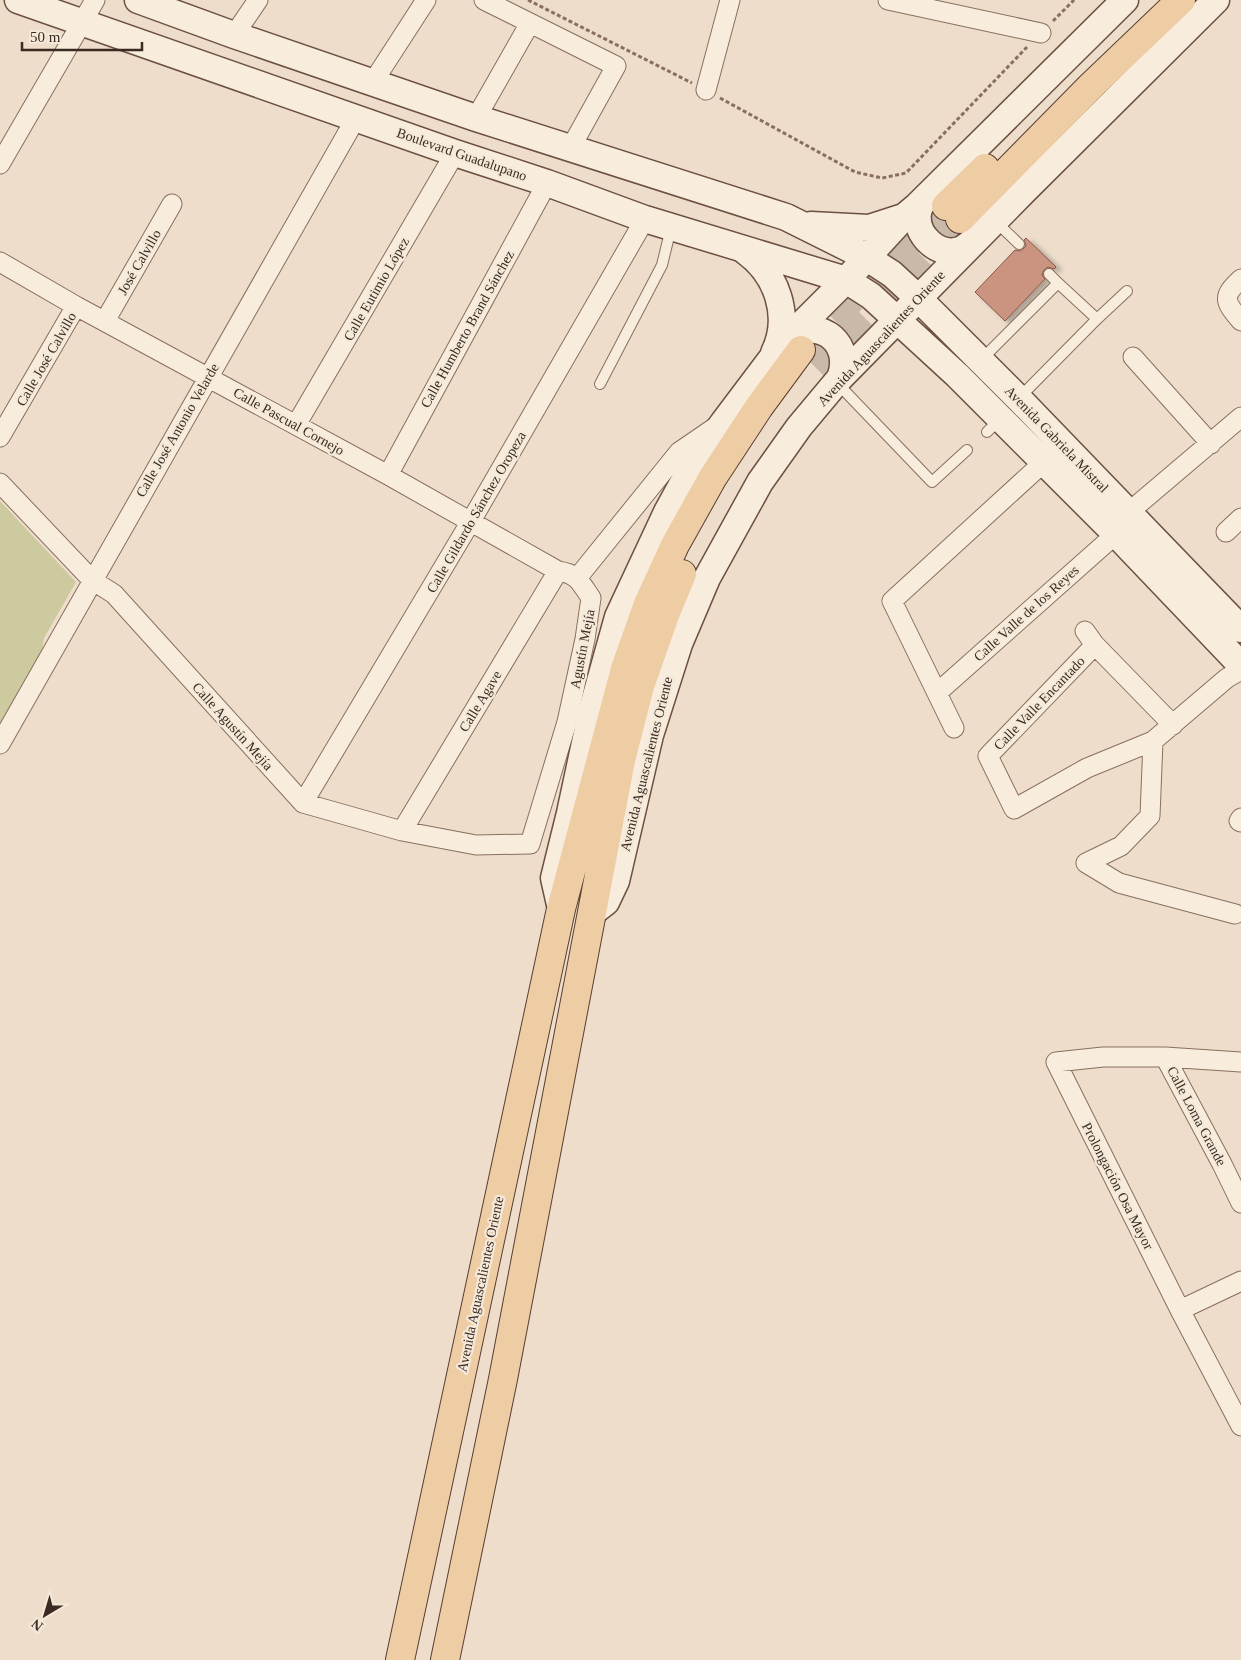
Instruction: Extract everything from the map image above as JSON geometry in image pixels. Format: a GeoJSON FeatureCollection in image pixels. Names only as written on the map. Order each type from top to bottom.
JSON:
{"type":"FeatureCollection","features":[{"type":"Feature","properties":{"kind":"main road","name":"Boulevard Guadalupano"},"geometry":{"type":"LineString","coordinates":[[18,0],[455,153],[547,183],[645,219],[846,280],[871,296],[897,320]]}},
{"type":"Feature","properties":{"kind":"main road"},"geometry":{"type":"LineString","coordinates":[[138,0],[476,118],[786,217],[866,257]]}},
{"type":"Feature","properties":{"kind":"main road","name":"Avenida Aguascalientes Oriente"},"geometry":{"type":"LineString","coordinates":[[593,912],[606,902],[616,881],[650,735],[679,644],[707,578],[760,482],[799,427],[838,380],[918,298],[952,215],[1124,0]]}},
{"type":"Feature","properties":{"kind":"main road","name":"Avenida Aguascalientes Oriente"},"geometry":{"type":"LineString","coordinates":[[952,215],[1155,0]]}},
{"type":"Feature","properties":{"kind":"main road","name":"Avenida Aguascalientes Oriente"},"geometry":{"type":"LineString","coordinates":[[952,215],[1181,0]]}},
{"type":"Feature","properties":{"kind":"main road","name":"Avenida Aguascalientes Oriente"},"geometry":{"type":"LineString","coordinates":[[400,1660],[561,909],[625,669],[648,604],[675,545],[713,477],[759,407],[802,350],[846,280],[904,217],[952,215],[994,220],[1216,0]]}},
{"type":"Feature","properties":{"kind":"main road"},"geometry":{"type":"LineString","coordinates":[[801,224],[869,228],[904,217]]}},
{"type":"Feature","properties":{"kind":"main road"},"geometry":{"type":"LineString","coordinates":[[735,246],[746,252],[763,267],[776,288],[780,299],[782,318],[780,338],[769,362]]}},
{"type":"Feature","properties":{"kind":"main road","name":"Avenida Gabriela Mistral"},"geometry":{"type":"LineString","coordinates":[[866,257],[892,274],[918,298],[1129,512],[1241,629]]}},
{"type":"Feature","properties":{"kind":"main road","name":"Avenida Gabriela Mistral"},"geometry":{"type":"LineString","coordinates":[[897,320],[956,374],[994,425],[1043,463],[1116,534],[1241,665]]}},
{"type":"Feature","properties":{"kind":"main road"},"geometry":{"type":"LineString","coordinates":[[802,350],[798,331],[814,329],[829,335],[840,347],[843,355],[842,370],[838,380]]}},
{"type":"Feature","properties":{"kind":"main road","name":"Avenida Aguascalientes Oriente"},"geometry":{"type":"LineString","coordinates":[[561,909],[554,878],[555,871],[570,813],[592,710],[618,617],[667,512],[690,470],[723,422],[769,362],[802,350]]}},
{"type":"Feature","properties":{"kind":"main road","name":"Avenida Aguascalientes Oriente"},"geometry":{"type":"LineString","coordinates":[[445,1660],[504,1379],[621,760],[640,686],[664,615],[691,554],[724,495],[773,420],[802,350]]}},
{"type":"Feature","properties":{"kind":"street"},"geometry":{"type":"LineString","coordinates":[[0,164],[95,0]]}},
{"type":"Feature","properties":{"kind":"street"},"geometry":{"type":"LineString","coordinates":[[234,35],[258,0]]}},
{"type":"Feature","properties":{"kind":"street"},"geometry":{"type":"LineString","coordinates":[[373,82],[426,0]]}},
{"type":"Feature","properties":{"kind":"street"},"geometry":{"type":"LineString","coordinates":[[484,0],[616,66],[570,149]]}},
{"type":"Feature","properties":{"kind":"street"},"geometry":{"type":"LineString","coordinates":[[706,90],[730,0]]}},
{"type":"Feature","properties":{"kind":"street"},"geometry":{"type":"LineString","coordinates":[[888,0],[1041,33]]}},
{"type":"Feature","properties":{"kind":"street"},"geometry":{"type":"LineString","coordinates":[[476,118],[530,23]]}},
{"type":"Feature","properties":{"kind":"street","name":"Calle José Antonio Velarde"},"geometry":{"type":"LineString","coordinates":[[0,744],[356,118]]}},
{"type":"Feature","properties":{"kind":"street","name":"Calle Eutimio López"},"geometry":{"type":"LineString","coordinates":[[296,425],[455,153]]}},
{"type":"Feature","properties":{"kind":"street","name":"Calle Humberto Brand Sánchez"},"geometry":{"type":"LineString","coordinates":[[388,475],[547,183]]}},
{"type":"Feature","properties":{"kind":"street","name":"José Calvillo"},"geometry":{"type":"LineString","coordinates":[[105,321],[172,204]]}},
{"type":"Feature","properties":{"kind":"street","name":"Calle Gildardo Sánchez Oropeza"},"geometry":{"type":"LineString","coordinates":[[303,803],[471,522],[645,219]]}},
{"type":"Feature","properties":{"kind":"street","name":"Calle Pascual Cornejo"},"geometry":{"type":"LineString","coordinates":[[0,262],[76,306],[388,475],[558,571],[570,573],[578,577]]}},
{"type":"Feature","properties":{"kind":"street"},"geometry":{"type":"LineString","coordinates":[[1241,279],[1230,289],[1227,298],[1227,305],[1241,321]]}},
{"type":"Feature","properties":{"kind":"street","name":"Calle José Calvillo"},"geometry":{"type":"LineString","coordinates":[[0,437],[76,306]]}},
{"type":"Feature","properties":{"kind":"street"},"geometry":{"type":"LineString","coordinates":[[1133,357],[1211,444]]}},
{"type":"Feature","properties":{"kind":"street"},"geometry":{"type":"LineString","coordinates":[[1129,512],[1241,417]]}},
{"type":"Feature","properties":{"kind":"street"},"geometry":{"type":"LineString","coordinates":[[578,577],[679,452],[723,422]]}},
{"type":"Feature","properties":{"kind":"street"},"geometry":{"type":"LineString","coordinates":[[954,728],[892,602],[1043,463]]}},
{"type":"Feature","properties":{"kind":"street","name":"Calle Agustín Mejía"},"geometry":{"type":"LineString","coordinates":[[0,483],[92,580],[114,594],[303,803]]}},
{"type":"Feature","properties":{"kind":"street"},"geometry":{"type":"LineString","coordinates":[[1226,532],[1241,518]]}},
{"type":"Feature","properties":{"kind":"street","name":"Calle Valle de los Reyes"},"geometry":{"type":"LineString","coordinates":[[937,693],[1116,534]]}},
{"type":"Feature","properties":{"kind":"street","name":"Calle Agave"},"geometry":{"type":"LineString","coordinates":[[402,831],[558,571]]}},
{"type":"Feature","properties":{"kind":"street","name":"Agustín Mejía"},"geometry":{"type":"LineString","coordinates":[[402,831],[476,845],[530,844],[567,722],[585,639],[591,598],[578,577]]}},
{"type":"Feature","properties":{"kind":"street","name":"Calle Valle Encantado"},"geometry":{"type":"LineString","coordinates":[[1153,741],[1087,768],[1014,809],[988,756],[1090,638],[1173,725]]}},
{"type":"Feature","properties":{"kind":"street"},"geometry":{"type":"LineString","coordinates":[[1235,914],[1119,883],[1086,863],[1121,846],[1150,816],[1153,741],[1227,678],[1241,670]]}},
{"type":"Feature","properties":{"kind":"street"},"geometry":{"type":"LineString","coordinates":[[303,803],[402,831]]}},
{"type":"Feature","properties":{"kind":"street","name":"Prolongación Osa Mayor"},"geometry":{"type":"LineString","coordinates":[[1165,1057],[1103,1056],[1056,1062],[1180,1310],[1241,1426]]}},
{"type":"Feature","properties":{"kind":"street"},"geometry":{"type":"LineString","coordinates":[[1165,1057],[1241,1062]]}},
{"type":"Feature","properties":{"kind":"street","name":"Calle Loma Grande"},"geometry":{"type":"LineString","coordinates":[[1165,1057],[1232,1165],[1241,1203]]}},
{"type":"Feature","properties":{"kind":"street"},"geometry":{"type":"LineString","coordinates":[[1180,1310],[1241,1281]]}},
{"type":"Feature","properties":{"kind":"lane"},"geometry":{"type":"LineString","coordinates":[[994,220],[1019,244]]}},
{"type":"Feature","properties":{"kind":"lane"},"geometry":{"type":"LineString","coordinates":[[600,384],[662,265],[672,227]]}},
{"type":"Feature","properties":{"kind":"lane"},"geometry":{"type":"LineString","coordinates":[[1049,274],[1097,319]]}},
{"type":"Feature","properties":{"kind":"lane"},"geometry":{"type":"LineString","coordinates":[[980,361],[1058,283]]}},
{"type":"Feature","properties":{"kind":"lane"},"geometry":{"type":"LineString","coordinates":[[1018,399],[1127,291]]}},
{"type":"Feature","properties":{"kind":"lane"},"geometry":{"type":"LineString","coordinates":[[838,380],[932,482],[967,450]]}},
{"type":"Feature","properties":{"kind":"path"},"geometry":{"type":"LineString","coordinates":[[882,178],[906,173],[1074,0]]}},
{"type":"Feature","properties":{"kind":"shaded area"},"geometry":{"type":"Polygon","coordinates":[[[0,501],[76,582],[44,638],[41,657],[0,730],[0,501]]]}},
{"type":"Feature","properties":{"kind":"building"},"geometry":{"type":"Polygon","coordinates":[[[1026,238],[1056,267],[1054,269],[1048,267],[1044,270],[1042,275],[1045,279],[1005,321],[975,292],[1015,250],[1020,251],[1024,248],[1026,245],[1024,240],[1026,238]]]}},
{"type":"Feature","properties":{"kind":"tunnel"},"geometry":{"type":"LineString","coordinates":[[803,348],[946,206]]}},
{"type":"Feature","properties":{"kind":"tunnel"},"geometry":{"type":"LineString","coordinates":[[814,366],[960,219]]}}]}
